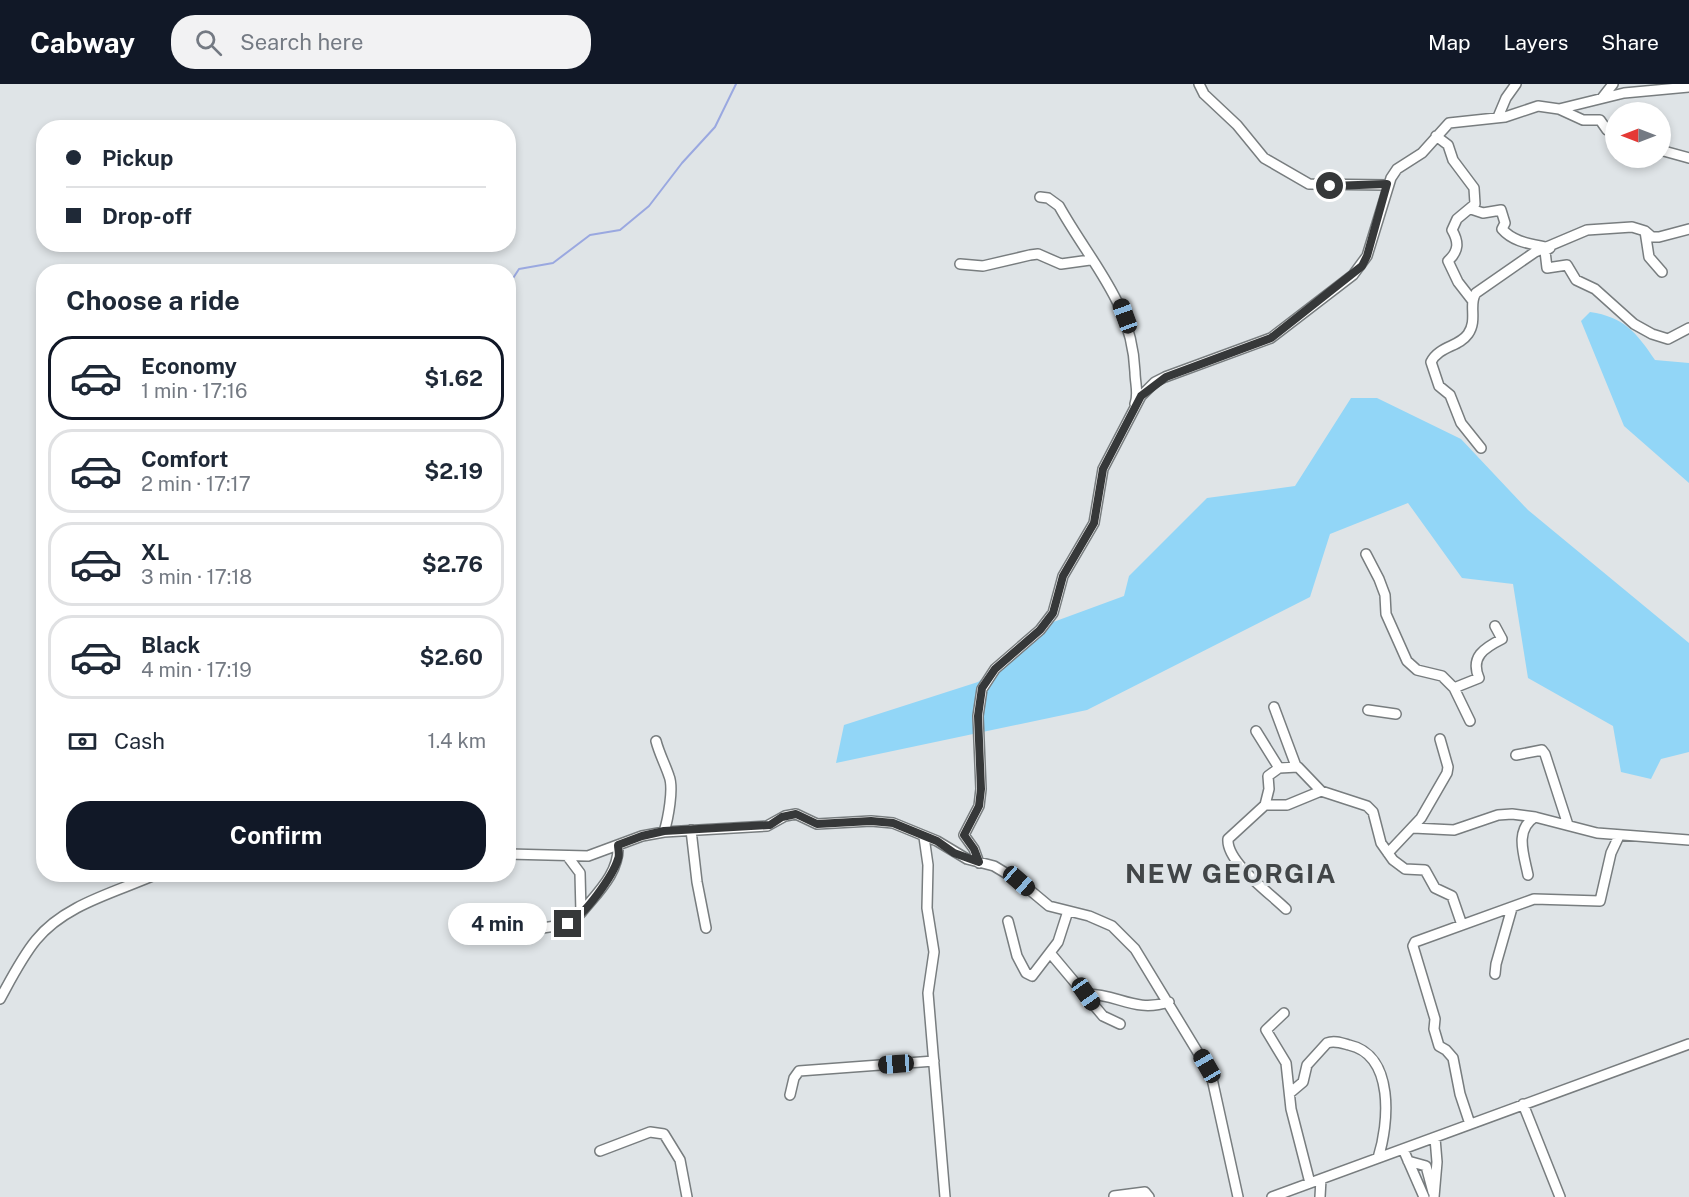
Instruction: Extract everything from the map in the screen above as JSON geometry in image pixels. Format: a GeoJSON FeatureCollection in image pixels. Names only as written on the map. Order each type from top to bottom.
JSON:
{"type":"FeatureCollection","features":[{"type":"Feature","properties":{"kind":"street"},"geometry":{"type":"LineString","coordinates":[[1199,84],[1204,94],[1237,125],[1264,158],[1309,184],[1387,184]]}},
{"type":"Feature","properties":{"kind":"street"},"geometry":{"type":"LineString","coordinates":[[1498,117],[1506,98],[1516,84]]}},
{"type":"Feature","properties":{"kind":"street"},"geometry":{"type":"LineString","coordinates":[[1602,98],[1612,84]]}},
{"type":"Feature","properties":{"kind":"street"},"geometry":{"type":"LineString","coordinates":[[1559,109],[1602,98],[1689,87]]}},
{"type":"Feature","properties":{"kind":"street"},"geometry":{"type":"LineString","coordinates":[[1133,409],[1155,382],[1271,338],[1353,275],[1367,256],[1387,184],[1397,169],[1422,153],[1449,123],[1520,114],[1538,106],[1559,109],[1583,120],[1600,120],[1605,127]]}},
{"type":"Feature","properties":{"kind":"street"},"geometry":{"type":"LineString","coordinates":[[1436,136],[1448,145],[1453,160],[1474,188],[1476,199],[1471,208],[1454,223],[1452,230],[1458,244],[1456,255],[1449,261],[1458,282],[1472,300],[1474,318],[1469,332],[1460,341],[1438,353],[1431,362],[1439,386],[1450,395],[1461,423],[1480,448]]}},
{"type":"Feature","properties":{"kind":"street"},"geometry":{"type":"LineString","coordinates":[[1671,153],[1689,158]]}},
{"type":"Feature","properties":{"kind":"street"},"geometry":{"type":"LineString","coordinates":[[979,862],[974,849],[964,835],[979,806],[981,789],[978,716],[982,688],[995,669],[1040,630],[1053,613],[1063,576],[1094,523],[1103,469],[1133,409],[1137,396],[1133,341],[1120,303],[1090,260],[1059,207],[1048,198],[1040,197]]}},
{"type":"Feature","properties":{"kind":"street"},"geometry":{"type":"LineString","coordinates":[[1471,208],[1483,213],[1501,210],[1505,223],[1502,229],[1506,234],[1516,240],[1547,247]]}},
{"type":"Feature","properties":{"kind":"street"},"geometry":{"type":"LineString","coordinates":[[1472,300],[1476,293],[1535,252],[1587,230],[1632,227],[1645,231],[1652,237],[1689,230]]}},
{"type":"Feature","properties":{"kind":"street"},"geometry":{"type":"LineString","coordinates":[[1645,231],[1645,244],[1649,257],[1662,273]]}},
{"type":"Feature","properties":{"kind":"street"},"geometry":{"type":"LineString","coordinates":[[1547,247],[1550,248],[1545,252],[1547,268],[1567,265],[1576,280],[1595,289],[1619,312],[1646,331],[1668,339],[1689,328]]}},
{"type":"Feature","properties":{"kind":"street"},"geometry":{"type":"LineString","coordinates":[[960,264],[983,266],[1038,254],[1061,264],[1090,260]]}},
{"type":"Feature","properties":{"kind":"street"},"geometry":{"type":"LineString","coordinates":[[1365,554],[1379,579],[1385,595],[1386,614],[1407,662],[1417,670],[1442,676],[1454,688],[1470,722]]}},
{"type":"Feature","properties":{"kind":"street"},"geometry":{"type":"LineString","coordinates":[[1454,688],[1479,678],[1475,661],[1477,657],[1484,648],[1502,639],[1495,626]]}},
{"type":"Feature","properties":{"kind":"street"},"geometry":{"type":"LineString","coordinates":[[1274,707],[1296,766],[1321,791],[1367,806],[1373,812],[1381,843],[1388,853],[1398,865],[1425,870],[1435,888],[1452,896],[1462,926]]}},
{"type":"Feature","properties":{"kind":"street"},"geometry":{"type":"LineString","coordinates":[[1368,711],[1396,714]]}},
{"type":"Feature","properties":{"kind":"street"},"geometry":{"type":"LineString","coordinates":[[1256,731],[1279,768]]}},
{"type":"Feature","properties":{"kind":"street"},"geometry":{"type":"LineString","coordinates":[[1388,853],[1413,828],[1447,773],[1448,767],[1440,739]]}},
{"type":"Feature","properties":{"kind":"street"},"geometry":{"type":"LineString","coordinates":[[656,741],[664,767],[669,773],[671,790],[664,831]]}},
{"type":"Feature","properties":{"kind":"street"},"geometry":{"type":"LineString","coordinates":[[1516,755],[1542,750],[1545,754],[1568,825]]}},
{"type":"Feature","properties":{"kind":"street"},"geometry":{"type":"LineString","coordinates":[[1286,909],[1248,874],[1227,843],[1232,834],[1256,816],[1265,805],[1269,789],[1268,776],[1279,768],[1296,766]]}},
{"type":"Feature","properties":{"kind":"street"},"geometry":{"type":"LineString","coordinates":[[1265,805],[1287,805],[1321,791]]}},
{"type":"Feature","properties":{"kind":"street"},"geometry":{"type":"LineString","coordinates":[[516,854],[588,856],[642,836],[664,831],[770,825],[782,817],[796,814],[817,824],[889,822],[937,841],[967,860],[999,868],[1049,906],[1112,926],[1126,937],[1169,1002],[1214,1081],[1238,1197]]}},
{"type":"Feature","properties":{"kind":"street"},"geometry":{"type":"LineString","coordinates":[[1413,828],[1454,830],[1498,815],[1534,817],[1619,836],[1689,840]]}},
{"type":"Feature","properties":{"kind":"street"},"geometry":{"type":"LineString","coordinates":[[1528,875],[1522,833],[1528,821],[1534,817]]}},
{"type":"Feature","properties":{"kind":"street"},"geometry":{"type":"LineString","coordinates":[[691,830],[697,882],[706,928]]}},
{"type":"Feature","properties":{"kind":"street"},"geometry":{"type":"LineString","coordinates":[[1470,1124],[1460,1094],[1453,1058],[1439,1046],[1434,1027],[1435,1018],[1413,946],[1418,939],[1462,926],[1534,899],[1600,901],[1611,853],[1619,836]]}},
{"type":"Feature","properties":{"kind":"street"},"geometry":{"type":"LineString","coordinates":[[924,837],[928,865],[927,908],[934,952],[928,986],[945,1197]]}},
{"type":"Feature","properties":{"kind":"street"},"geometry":{"type":"LineString","coordinates":[[529,930],[568,924],[581,913],[609,877],[619,858],[618,845]]}},
{"type":"Feature","properties":{"kind":"street"},"geometry":{"type":"LineString","coordinates":[[581,913],[579,873],[588,856]]}},
{"type":"Feature","properties":{"kind":"street"},"geometry":{"type":"LineString","coordinates":[[568,857],[579,873]]}},
{"type":"Feature","properties":{"kind":"street"},"geometry":{"type":"LineString","coordinates":[[0,999],[36,939],[56,921],[73,909],[138,882]]}},
{"type":"Feature","properties":{"kind":"street"},"geometry":{"type":"LineString","coordinates":[[1495,974],[1512,908]]}},
{"type":"Feature","properties":{"kind":"street"},"geometry":{"type":"LineString","coordinates":[[1008,921],[1017,956],[1029,976],[1037,971],[1051,954],[1068,911]]}},
{"type":"Feature","properties":{"kind":"street"},"geometry":{"type":"LineString","coordinates":[[1051,954],[1103,1016],[1120,1024]]}},
{"type":"Feature","properties":{"kind":"street"},"geometry":{"type":"LineString","coordinates":[[1086,994],[1104,994],[1127,1004],[1160,1005],[1169,1002]]}},
{"type":"Feature","properties":{"kind":"street"},"geometry":{"type":"LineString","coordinates":[[1284,1013],[1266,1030],[1286,1063],[1295,1127],[1310,1183]]}},
{"type":"Feature","properties":{"kind":"street"},"geometry":{"type":"LineString","coordinates":[[1290,1093],[1303,1082],[1307,1065],[1327,1042],[1354,1046],[1369,1055],[1382,1082],[1387,1104],[1385,1132],[1378,1158]]}},
{"type":"Feature","properties":{"kind":"street"},"geometry":{"type":"LineString","coordinates":[[1272,1197],[1689,1044]]}},
{"type":"Feature","properties":{"kind":"street"},"geometry":{"type":"LineString","coordinates":[[790,1095],[794,1078],[799,1071],[934,1061]]}},
{"type":"Feature","properties":{"kind":"street"},"geometry":{"type":"LineString","coordinates":[[1523,1104],[1560,1197]]}},
{"type":"Feature","properties":{"kind":"street"},"geometry":{"type":"LineString","coordinates":[[600,1151],[650,1132],[663,1134],[680,1160],[687,1197]]}},
{"type":"Feature","properties":{"kind":"street"},"geometry":{"type":"LineString","coordinates":[[1434,1195],[1435,1138]]}},
{"type":"Feature","properties":{"kind":"street"},"geometry":{"type":"LineString","coordinates":[[1403,1149],[1424,1197]]}},
{"type":"Feature","properties":{"kind":"street"},"geometry":{"type":"LineString","coordinates":[[1408,1161],[1426,1166],[1434,1195]]}},
{"type":"Feature","properties":{"kind":"street"},"geometry":{"type":"LineString","coordinates":[[1320,1197],[1321,1179]]}},
{"type":"Feature","properties":{"kind":"street"},"geometry":{"type":"LineString","coordinates":[[1114,1196],[1142,1192],[1149,1197]]}},
{"type":"Feature","properties":{"kind":"shaded area"},"geometry":{"type":"Polygon","coordinates":[[[1590,312],[1602,314],[1628,327],[1642,341],[1655,360],[1689,363],[1689,483],[1624,426],[1581,321],[1590,312]]]}},
{"type":"Feature","properties":{"kind":"shaded area"},"geometry":{"type":"Polygon","coordinates":[[[1351,398],[1377,398],[1461,439],[1528,510],[1689,643],[1689,752],[1661,759],[1651,779],[1621,772],[1613,726],[1528,678],[1513,584],[1462,578],[1408,503],[1330,534],[1310,597],[1087,710],[836,763],[844,725],[978,682],[1019,650],[1037,628],[1124,596],[1129,576],[1207,498],[1295,486],[1351,398]]]}},
{"type":"Feature","properties":{"kind":"waterway"},"geometry":{"type":"LineString","coordinates":[[516,274],[519,269],[553,263],[590,235],[620,230],[649,206],[682,163],[715,127],[736,84]]}},
{"type":"Feature","properties":{"kind":"district","name":"NEW GEORGIA"},"geometry":{"type":"Point","coordinates":[1231,874]}},
{"type":"Feature","properties":{"kind":"route"},"geometry":{"type":"LineString","coordinates":[[568,924],[576,920],[609,877],[619,858],[618,845],[664,831],[767,826],[785,816],[796,814],[817,824],[882,821],[934,839],[967,860],[979,862],[974,849],[964,835],[979,806],[982,757],[978,716],[982,688],[995,669],[1040,630],[1053,613],[1063,576],[1094,523],[1098,510],[1103,469],[1141,396],[1155,382],[1166,377],[1271,338],[1292,324],[1362,266],[1367,256],[1387,184],[1330,186]]}}]}
